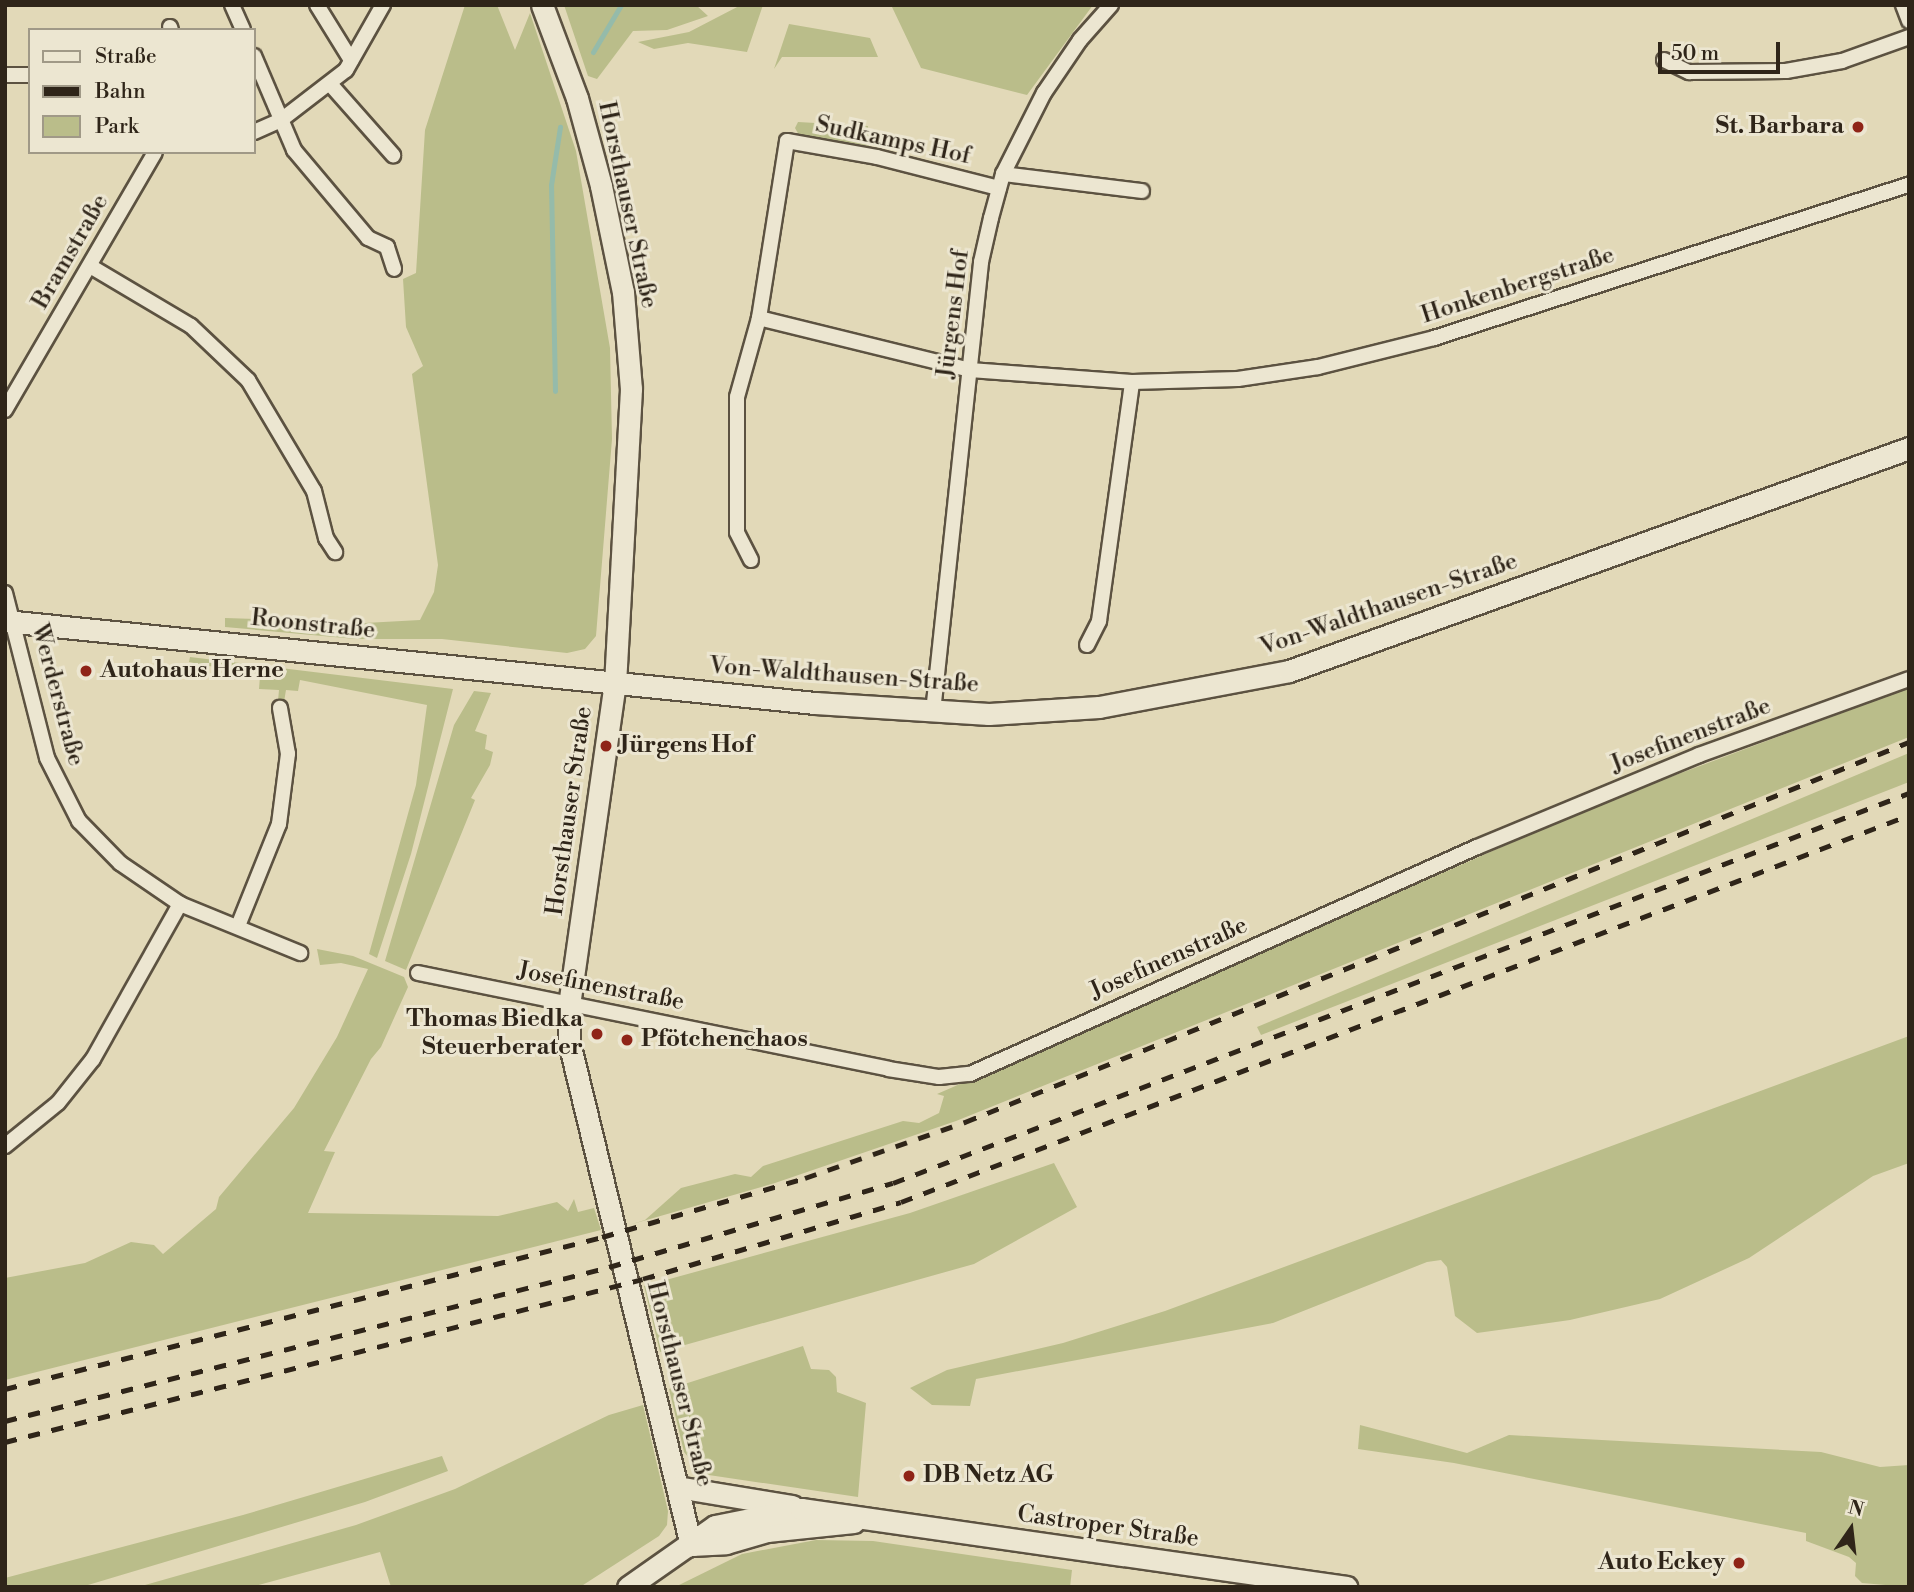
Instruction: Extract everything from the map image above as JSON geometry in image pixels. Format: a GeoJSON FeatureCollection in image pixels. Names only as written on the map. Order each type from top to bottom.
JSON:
{"type":"FeatureCollection","features":[{"type":"Feature","properties":{"kind":"main road","name":"Horsthauser Straße"},"geometry":{"type":"LineString","coordinates":[[541,5],[578,98],[623,292],[632,389],[615,682],[569,1005],[569,1042],[691,1545]]}},
{"type":"Feature","properties":{"kind":"main road","name":"Von-Waldthausen-Straße"},"geometry":{"type":"LineString","coordinates":[[615,682],[933,712],[1099,707],[1289,671],[1909,448]]}},
{"type":"Feature","properties":{"kind":"main road","name":"Roonstraße"},"geometry":{"type":"LineString","coordinates":[[10,622],[615,682]]}},
{"type":"Feature","properties":{"kind":"main road"},"geometry":{"type":"LineString","coordinates":[[677,1487],[771,1500],[801,1509]]}},
{"type":"Feature","properties":{"kind":"main road","name":"Castroper Straße"},"geometry":{"type":"LineString","coordinates":[[691,1545],[728,1521],[801,1509],[846,1512],[863,1519],[1346,1587]]}},
{"type":"Feature","properties":{"kind":"main road","name":"Castroper Straße"},"geometry":{"type":"LineString","coordinates":[[691,1545],[863,1519]]}},
{"type":"Feature","properties":{"kind":"main road"},"geometry":{"type":"LineString","coordinates":[[628,1587],[691,1545]]}},
{"type":"Feature","properties":{"kind":"street"},"geometry":{"type":"LineString","coordinates":[[232,5],[242,28]]}},
{"type":"Feature","properties":{"kind":"street"},"geometry":{"type":"LineString","coordinates":[[317,5],[351,60]]}},
{"type":"Feature","properties":{"kind":"street"},"geometry":{"type":"LineString","coordinates":[[256,131],[281,120],[331,85],[351,60],[383,5]]}},
{"type":"Feature","properties":{"kind":"street","name":"Jürgens Hof"},"geometry":{"type":"LineString","coordinates":[[933,712],[981,262],[1001,181],[1060,68],[1111,5]]}},
{"type":"Feature","properties":{"kind":"street"},"geometry":{"type":"LineString","coordinates":[[1903,5],[1909,21]]}},
{"type":"Feature","properties":{"kind":"street"},"geometry":{"type":"LineString","coordinates":[[1664,60],[1689,72],[1786,71],[1842,61],[1909,37]]}},
{"type":"Feature","properties":{"kind":"street"},"geometry":{"type":"LineString","coordinates":[[256,61],[294,150],[368,238],[387,247],[394,269]]}},
{"type":"Feature","properties":{"kind":"street"},"geometry":{"type":"LineString","coordinates":[[5,75],[28,75]]}},
{"type":"Feature","properties":{"kind":"street"},"geometry":{"type":"LineString","coordinates":[[331,85],[393,155]]}},
{"type":"Feature","properties":{"kind":"street","name":"Sudkamps Hof"},"geometry":{"type":"LineString","coordinates":[[751,560],[737,532],[737,397],[759,318],[787,142],[1001,181]]}},
{"type":"Feature","properties":{"kind":"street","name":"Bramstraße"},"geometry":{"type":"LineString","coordinates":[[5,410],[154,154]]}},
{"type":"Feature","properties":{"kind":"street"},"geometry":{"type":"LineString","coordinates":[[1001,181],[1142,191]]}},
{"type":"Feature","properties":{"kind":"street","name":"Honkenbergstraße"},"geometry":{"type":"LineString","coordinates":[[970,370],[1132,382],[1238,379],[1364,357],[1909,185]]}},
{"type":"Feature","properties":{"kind":"street"},"geometry":{"type":"LineString","coordinates":[[90,266],[191,326],[248,380],[314,491],[326,538],[335,552]]}},
{"type":"Feature","properties":{"kind":"street"},"geometry":{"type":"LineString","coordinates":[[759,318],[970,370]]}},
{"type":"Feature","properties":{"kind":"street"},"geometry":{"type":"LineString","coordinates":[[1087,645],[1099,621],[1132,382]]}},
{"type":"Feature","properties":{"kind":"street","name":"Werderstraße"},"geometry":{"type":"LineString","coordinates":[[5,593],[10,622],[47,758],[66,802],[104,848],[180,904],[300,953]]}},
{"type":"Feature","properties":{"kind":"street","name":"Josefinenstraße"},"geometry":{"type":"LineString","coordinates":[[418,972],[888,1069],[939,1077],[970,1074],[1476,847],[1699,755],[1909,679]]}},
{"type":"Feature","properties":{"kind":"street"},"geometry":{"type":"LineString","coordinates":[[238,926],[279,824],[288,754],[280,708]]}},
{"type":"Feature","properties":{"kind":"street"},"geometry":{"type":"LineString","coordinates":[[5,1146],[58,1103],[93,1059],[180,904]]}},
{"type":"Feature","properties":{"kind":"green space"},"geometry":{"type":"Polygon","coordinates":[[[465,5],[497,5],[515,50],[530,13],[576,151],[610,348],[612,439],[596,636],[585,649],[567,653],[442,639],[356,639],[225,627],[225,618],[365,623],[420,620],[434,592],[438,565],[412,374],[423,366],[406,327],[403,279],[416,273],[425,130],[465,5]]]}},
{"type":"Feature","properties":{"kind":"green space"},"geometry":{"type":"Polygon","coordinates":[[[564,5],[696,5],[708,16],[667,30],[633,31],[597,79],[588,76],[564,5]]]}},
{"type":"Feature","properties":{"kind":"green space"},"geometry":{"type":"Polygon","coordinates":[[[741,5],[763,5],[747,52],[688,43],[654,49],[638,42],[689,32],[741,5]]]}},
{"type":"Feature","properties":{"kind":"green space"},"geometry":{"type":"Polygon","coordinates":[[[879,5],[1093,5],[1027,95],[921,68],[892,7],[879,5]]]}},
{"type":"Feature","properties":{"kind":"green space"},"geometry":{"type":"Polygon","coordinates":[[[789,24],[870,38],[878,57],[782,57],[774,69],[789,24]]]}},
{"type":"Feature","properties":{"kind":"green space"},"geometry":{"type":"Polygon","coordinates":[[[798,122],[868,126],[869,146],[799,135],[795,128],[798,122]]]}},
{"type":"Feature","properties":{"kind":"green space"},"geometry":{"type":"Polygon","coordinates":[[[190,657],[453,689],[411,854],[377,958],[369,954],[416,785],[427,705],[300,680],[298,691],[286,690],[284,702],[278,701],[279,690],[259,689],[260,676],[189,662],[190,657]]]}},
{"type":"Feature","properties":{"kind":"green space"},"geometry":{"type":"Polygon","coordinates":[[[1909,688],[1909,737],[956,1121],[775,1183],[629,1225],[645,1220],[681,1188],[735,1174],[751,1177],[763,1166],[903,1121],[919,1123],[939,1113],[944,1096],[937,1094],[1261,953],[1271,943],[1279,945],[1606,801],[1909,688]]]}},
{"type":"Feature","properties":{"kind":"green space"},"geometry":{"type":"Polygon","coordinates":[[[474,691],[491,693],[475,731],[487,735],[485,749],[493,752],[490,765],[471,798],[475,800],[406,970],[385,961],[454,725],[474,691]]]}},
{"type":"Feature","properties":{"kind":"green space"},"geometry":{"type":"Polygon","coordinates":[[[1909,753],[1909,782],[1261,1035],[1257,1027],[1909,753]]]}},
{"type":"Feature","properties":{"kind":"green space"},"geometry":{"type":"Polygon","coordinates":[[[317,949],[353,956],[404,977],[408,987],[381,1047],[371,1059],[324,1151],[335,1152],[308,1213],[498,1216],[557,1202],[568,1211],[574,1199],[578,1212],[594,1208],[601,1230],[5,1380],[5,1278],[85,1263],[131,1242],[154,1245],[163,1254],[216,1209],[219,1197],[294,1108],[337,1037],[368,969],[341,963],[320,965],[317,949]]]}},
{"type":"Feature","properties":{"kind":"green space"},"geometry":{"type":"Polygon","coordinates":[[[1909,1036],[1909,1163],[1873,1176],[1749,1258],[1660,1299],[1570,1320],[1477,1333],[1455,1316],[1447,1267],[1441,1260],[1427,1262],[1273,1323],[976,1379],[970,1406],[932,1405],[910,1388],[947,1370],[1063,1343],[1165,1311],[1909,1036]]]}},
{"type":"Feature","properties":{"kind":"green space"},"geometry":{"type":"Polygon","coordinates":[[[1054,1163],[1077,1207],[974,1264],[660,1352],[644,1286],[910,1213],[1054,1163]]]}},
{"type":"Feature","properties":{"kind":"green space"},"geometry":{"type":"Polygon","coordinates":[[[803,1346],[811,1369],[829,1370],[836,1377],[837,1392],[866,1403],[858,1497],[702,1474],[684,1452],[669,1389],[803,1346]]]}},
{"type":"Feature","properties":{"kind":"green space"},"geometry":{"type":"Polygon","coordinates":[[[643,1405],[668,1511],[667,1525],[659,1536],[580,1587],[391,1587],[380,1552],[251,1587],[138,1587],[356,1525],[455,1489],[609,1415],[643,1405]]]}},
{"type":"Feature","properties":{"kind":"green space"},"geometry":{"type":"Polygon","coordinates":[[[1360,1425],[1467,1453],[1509,1435],[1821,1452],[1880,1467],[1909,1465],[1909,1587],[1862,1583],[1855,1576],[1856,1563],[1849,1557],[1806,1541],[1806,1533],[1454,1463],[1358,1449],[1360,1425]]]}},
{"type":"Feature","properties":{"kind":"green space"},"geometry":{"type":"Polygon","coordinates":[[[442,1456],[448,1471],[365,1502],[88,1585],[5,1587],[5,1578],[243,1515],[442,1456]]]}},
{"type":"Feature","properties":{"kind":"green space"},"geometry":{"type":"Polygon","coordinates":[[[816,1540],[873,1541],[1072,1570],[1070,1587],[675,1587],[742,1554],[816,1540]]]}},
{"type":"Feature","properties":{"kind":"waterway"},"geometry":{"type":"LineString","coordinates":[[593,52],[621,5]]}},
{"type":"Feature","properties":{"kind":"waterway"},"geometry":{"type":"LineString","coordinates":[[555,391],[551,185],[560,127]]}},
{"type":"Feature","properties":{"kind":"railway"},"geometry":{"type":"LineString","coordinates":[[5,1389],[602,1237],[805,1178],[965,1122],[1909,742]]}},
{"type":"Feature","properties":{"kind":"railway"},"geometry":{"type":"LineString","coordinates":[[5,1421],[609,1267],[893,1183],[1909,793]]}},
{"type":"Feature","properties":{"kind":"railway"},"geometry":{"type":"LineString","coordinates":[[5,1442],[643,1279],[901,1202],[1909,815]]}},
{"type":"Feature","properties":{"kind":"place","name":"St. Barbara"},"geometry":{"type":"Point","coordinates":[1858,127]}},
{"type":"Feature","properties":{"kind":"place","name":"Autohaus Herne"},"geometry":{"type":"Point","coordinates":[86,671]}},
{"type":"Feature","properties":{"kind":"place","name":"Jürgens Hof"},"geometry":{"type":"Point","coordinates":[606,746]}},
{"type":"Feature","properties":{"kind":"place","name":"Thomas Biedka Steuerberater"},"geometry":{"type":"Point","coordinates":[597,1034]}},
{"type":"Feature","properties":{"kind":"place","name":"Pfötchenchaos"},"geometry":{"type":"Point","coordinates":[627,1040]}},
{"type":"Feature","properties":{"kind":"place","name":"DB Netz AG"},"geometry":{"type":"Point","coordinates":[909,1476]}},
{"type":"Feature","properties":{"kind":"place","name":"Auto Eckey"},"geometry":{"type":"Point","coordinates":[1739,1563]}}]}
